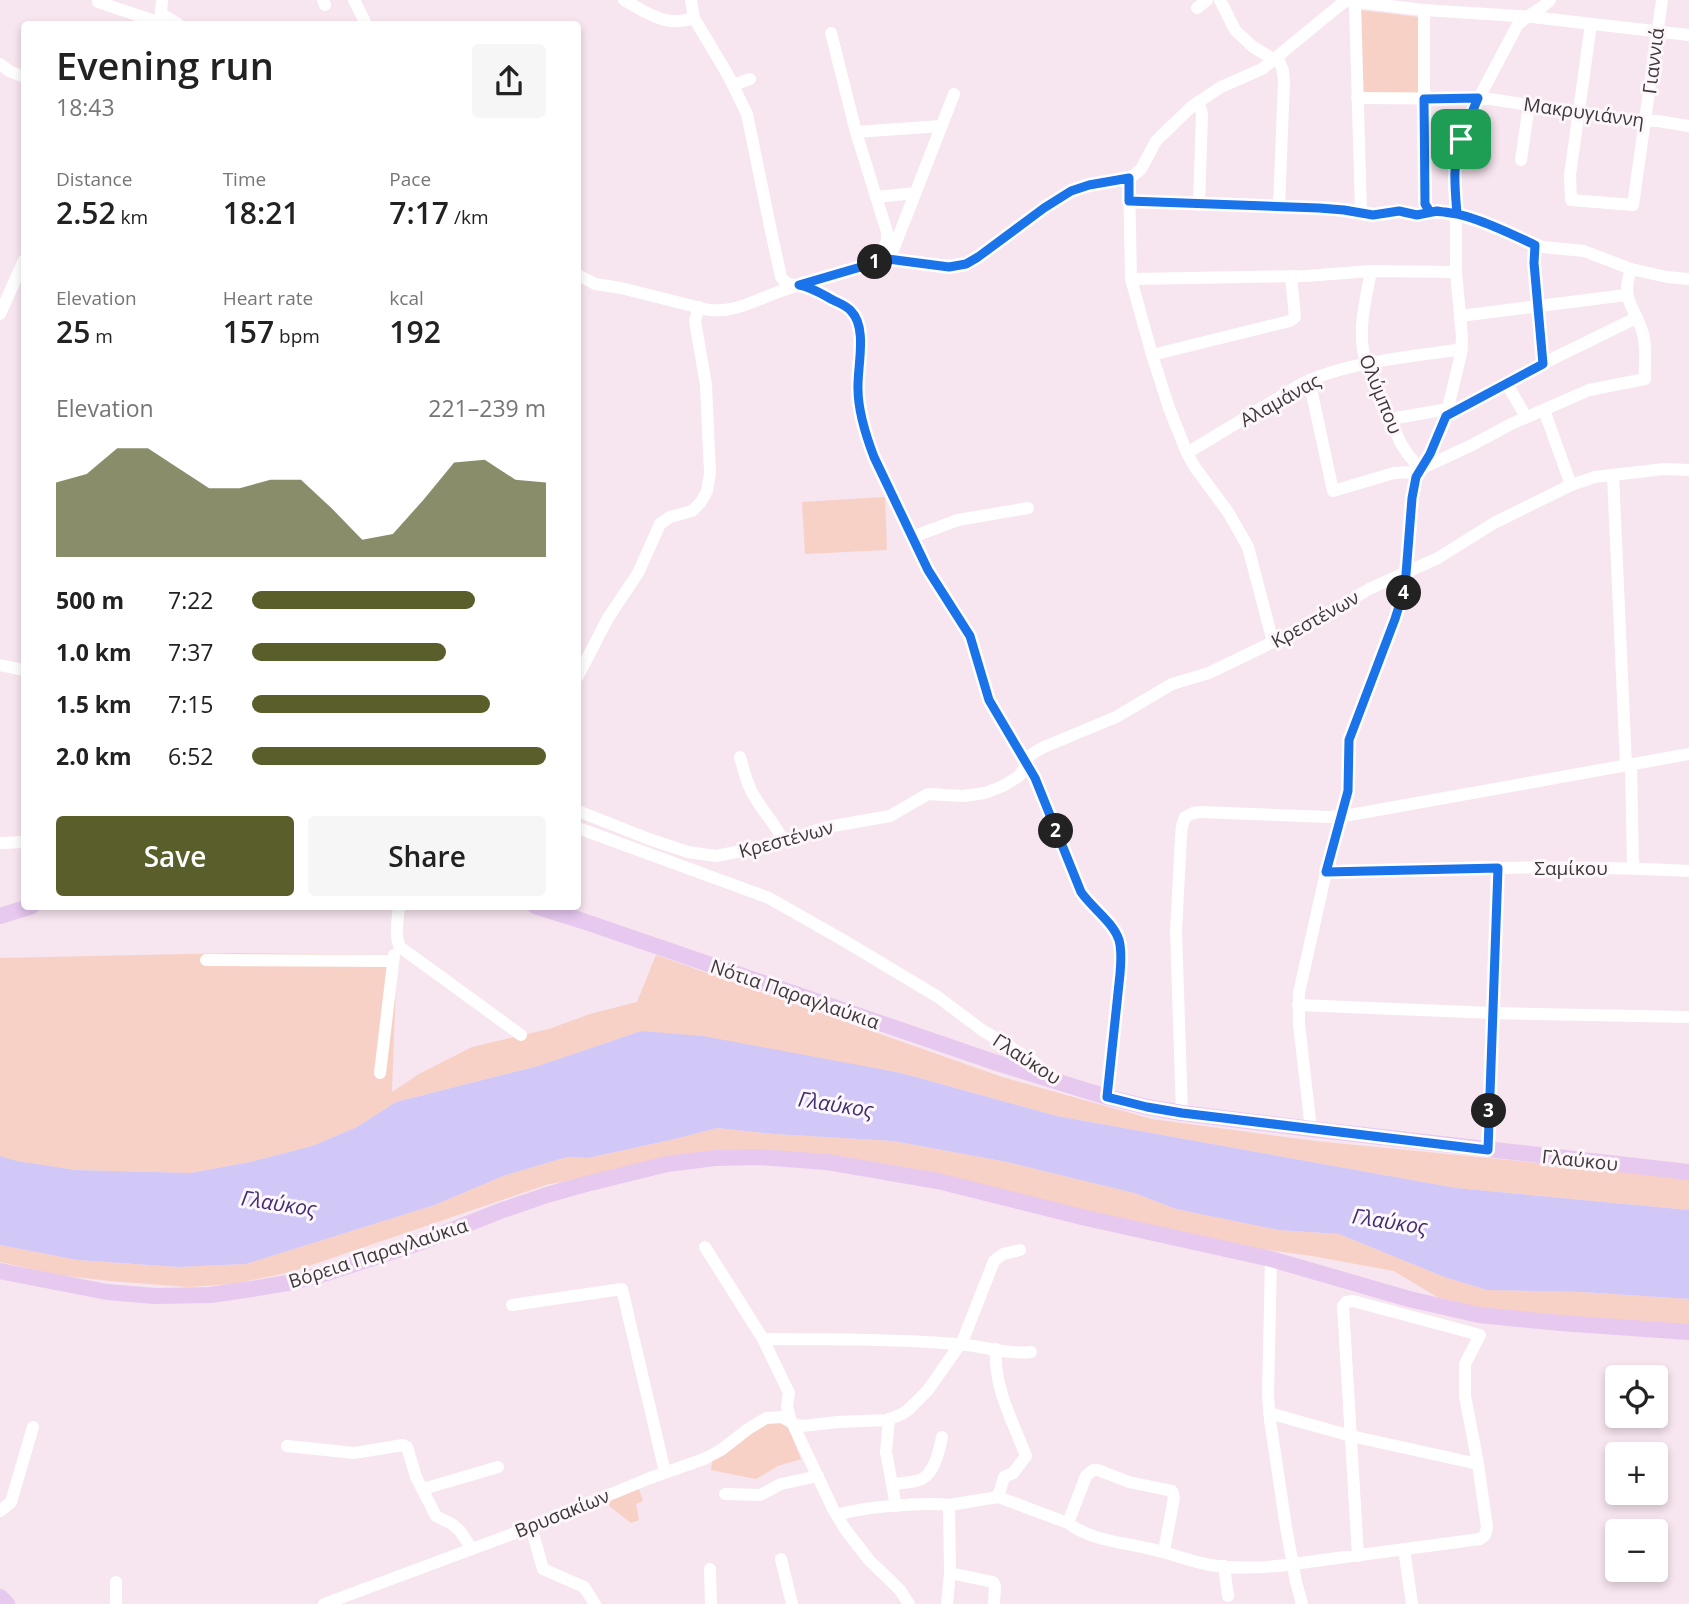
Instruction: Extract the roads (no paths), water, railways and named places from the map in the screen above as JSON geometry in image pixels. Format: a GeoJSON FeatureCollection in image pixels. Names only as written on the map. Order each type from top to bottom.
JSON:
{"type":"FeatureCollection","features":[{"type":"Feature","properties":{"kind":"main road"},"geometry":{"type":"LineString","coordinates":[[0,916],[21,909]]}},
{"type":"Feature","properties":{"kind":"main road","name":"Νότια Παραγλαύκια"},"geometry":{"type":"LineString","coordinates":[[548,910],[1055,1082]]}},
{"type":"Feature","properties":{"kind":"main road","name":"Γλαύκου"},"geometry":{"type":"LineString","coordinates":[[1055,1082],[1147,1107],[1182,1113],[1689,1172]]}},
{"type":"Feature","properties":{"kind":"main road","name":"Βόρεια Παραγλαύκια"},"geometry":{"type":"LineString","coordinates":[[0,1271],[107,1292],[155,1296],[252,1289],[330,1272],[422,1242],[550,1194],[667,1164],[715,1158],[759,1157],[827,1162],[938,1181],[1146,1232],[1272,1259],[1409,1299],[1479,1315],[1689,1332]]}},
{"type":"Feature","properties":{"kind":"main road"},"geometry":{"type":"LineString","coordinates":[[0,1597],[7,1604]]}},
{"type":"Feature","properties":{"kind":"street"},"geometry":{"type":"LineString","coordinates":[[98,2],[161,20],[162,0]]}},
{"type":"Feature","properties":{"kind":"street"},"geometry":{"type":"LineString","coordinates":[[354,0],[364,21]]}},
{"type":"Feature","properties":{"kind":"street"},"geometry":{"type":"LineString","coordinates":[[691,0],[694,18],[733,85],[748,119],[779,272],[785,282],[815,290],[848,307],[856,317],[861,344],[858,395],[874,457],[935,582],[970,636],[989,700],[1038,787],[1081,892],[1114,930],[1119,942],[1120,974],[1107,1097]]}},
{"type":"Feature","properties":{"kind":"street"},"geometry":{"type":"LineString","coordinates":[[1220,0],[1237,34],[1282,66],[1284,80],[1279,206]]}},
{"type":"Feature","properties":{"kind":"street"},"geometry":{"type":"LineString","coordinates":[[1311,1129],[1299,1024],[1299,993],[1326,872],[1340,816],[1345,807],[1349,740],[1399,609],[1407,572],[1416,477],[1430,454],[1447,413],[1462,349],[1456,272],[1455,159],[1478,98],[1518,23],[1550,0]]}},
{"type":"Feature","properties":{"kind":"street","name":"Γιαννιά"},"geometry":{"type":"LineString","coordinates":[[1580,113],[1570,175],[1572,200],[1633,205],[1662,0]]}},
{"type":"Feature","properties":{"kind":"street"},"geometry":{"type":"LineString","coordinates":[[1348,1],[1357,98],[1361,213]]}},
{"type":"Feature","properties":{"kind":"street"},"geometry":{"type":"LineString","coordinates":[[581,277],[595,284],[714,310],[732,310],[779,291],[885,260],[949,267],[966,264],[1071,191],[1136,174],[1156,141],[1198,102],[1221,87],[1259,71],[1348,1],[1591,23],[1689,35]]}},
{"type":"Feature","properties":{"kind":"street"},"geometry":{"type":"LineString","coordinates":[[631,2],[652,17],[663,20],[679,22],[694,18]]}},
{"type":"Feature","properties":{"kind":"street"},"geometry":{"type":"LineString","coordinates":[[1424,9],[1424,197],[1430,212]]}},
{"type":"Feature","properties":{"kind":"street"},"geometry":{"type":"LineString","coordinates":[[1580,113],[1591,23]]}},
{"type":"Feature","properties":{"kind":"street"},"geometry":{"type":"LineString","coordinates":[[831,33],[856,132],[887,234],[885,260]]}},
{"type":"Feature","properties":{"kind":"street"},"geometry":{"type":"LineString","coordinates":[[0,64],[21,76]]}},
{"type":"Feature","properties":{"kind":"street"},"geometry":{"type":"LineString","coordinates":[[733,85],[750,79]]}},
{"type":"Feature","properties":{"kind":"street"},"geometry":{"type":"LineString","coordinates":[[885,260],[954,94]]}},
{"type":"Feature","properties":{"kind":"street","name":"Μακρυγιάννη"},"geometry":{"type":"LineString","coordinates":[[1357,98],[1478,98],[1689,126]]}},
{"type":"Feature","properties":{"kind":"street"},"geometry":{"type":"LineString","coordinates":[[1198,102],[1202,114],[1199,203]]}},
{"type":"Feature","properties":{"kind":"street"},"geometry":{"type":"LineString","coordinates":[[1521,160],[1529,104]]}},
{"type":"Feature","properties":{"kind":"street"},"geometry":{"type":"LineString","coordinates":[[856,132],[941,126]]}},
{"type":"Feature","properties":{"kind":"street"},"geometry":{"type":"LineString","coordinates":[[1129,178],[1131,279],[1152,355],[1187,453],[1228,512],[1248,547],[1273,642]]}},
{"type":"Feature","properties":{"kind":"street"},"geometry":{"type":"LineString","coordinates":[[876,197],[915,193]]}},
{"type":"Feature","properties":{"kind":"street"},"geometry":{"type":"LineString","coordinates":[[1129,201],[1337,209],[1373,215],[1399,211],[1417,215],[1440,211],[1489,225],[1535,245],[1584,251],[1631,270],[1689,279]]}},
{"type":"Feature","properties":{"kind":"street"},"geometry":{"type":"LineString","coordinates":[[1535,245],[1534,263],[1543,364]]}},
{"type":"Feature","properties":{"kind":"street"},"geometry":{"type":"LineString","coordinates":[[0,314],[21,267]]}},
{"type":"Feature","properties":{"kind":"street"},"geometry":{"type":"LineString","coordinates":[[1309,380],[1334,491],[1394,474],[1410,473],[1526,417],[1593,389],[1645,379],[1644,335],[1626,295],[1626,284],[1631,270]]}},
{"type":"Feature","properties":{"kind":"street"},"geometry":{"type":"LineString","coordinates":[[1131,279],[1291,276],[1371,271],[1456,272]]}},
{"type":"Feature","properties":{"kind":"street","name":"Ολύμπου"},"geometry":{"type":"LineString","coordinates":[[1371,271],[1362,347],[1406,453],[1420,469]]}},
{"type":"Feature","properties":{"kind":"street"},"geometry":{"type":"LineString","coordinates":[[1152,355],[1290,321],[1295,317],[1291,276]]}},
{"type":"Feature","properties":{"kind":"street"},"geometry":{"type":"LineString","coordinates":[[1460,316],[1626,295]]}},
{"type":"Feature","properties":{"kind":"street"},"geometry":{"type":"LineString","coordinates":[[581,670],[608,618],[638,573],[660,524],[670,517],[692,511],[707,491],[710,473],[706,385],[695,322],[699,307]]}},
{"type":"Feature","properties":{"kind":"street"},"geometry":{"type":"LineString","coordinates":[[1390,419],[1447,413],[1636,318]]}},
{"type":"Feature","properties":{"kind":"street","name":"Αλαμάνας"},"geometry":{"type":"LineString","coordinates":[[1187,453],[1309,380],[1368,365],[1462,349]]}},
{"type":"Feature","properties":{"kind":"street"},"geometry":{"type":"LineString","coordinates":[[1507,384],[1526,417]]}},
{"type":"Feature","properties":{"kind":"street"},"geometry":{"type":"LineString","coordinates":[[1544,410],[1571,485]]}},
{"type":"Feature","properties":{"kind":"street","name":"Κρεστένων"},"geometry":{"type":"LineString","coordinates":[[581,812],[649,839],[706,856],[737,853],[827,827],[890,816],[928,794],[964,796],[985,793],[1019,776],[1032,754],[1044,747],[1133,708],[1166,687],[1209,673],[1273,642],[1369,589],[1438,558],[1509,515],[1571,485],[1590,478],[1613,475],[1675,468],[1689,470]]}},
{"type":"Feature","properties":{"kind":"street"},"geometry":{"type":"LineString","coordinates":[[1613,475],[1633,868]]}},
{"type":"Feature","properties":{"kind":"street"},"geometry":{"type":"LineString","coordinates":[[912,537],[958,520],[1028,508]]}},
{"type":"Feature","properties":{"kind":"street"},"geometry":{"type":"LineString","coordinates":[[0,665],[21,669]]}},
{"type":"Feature","properties":{"kind":"street"},"geometry":{"type":"LineString","coordinates":[[1182,1113],[1176,931],[1181,837],[1185,817],[1201,812],[1340,816],[1689,754]]}},
{"type":"Feature","properties":{"kind":"street"},"geometry":{"type":"LineString","coordinates":[[740,757],[748,785],[783,840]]}},
{"type":"Feature","properties":{"kind":"street","name":"Γλαύκου"},"geometry":{"type":"LineString","coordinates":[[581,829],[769,898],[938,998],[982,1030],[1033,1061],[1055,1082]]}},
{"type":"Feature","properties":{"kind":"street"},"geometry":{"type":"LineString","coordinates":[[0,843],[21,842]]}},
{"type":"Feature","properties":{"kind":"street"},"geometry":{"type":"LineString","coordinates":[[1488,1150],[1498,868]]}},
{"type":"Feature","properties":{"kind":"street","name":"Σαμίκου"},"geometry":{"type":"LineString","coordinates":[[1326,872],[1498,868],[1633,868],[1689,871]]}},
{"type":"Feature","properties":{"kind":"street"},"geometry":{"type":"LineString","coordinates":[[380,1073],[393,961],[398,944],[399,910]]}},
{"type":"Feature","properties":{"kind":"street"},"geometry":{"type":"LineString","coordinates":[[398,944],[521,1035]]}},
{"type":"Feature","properties":{"kind":"street"},"geometry":{"type":"LineString","coordinates":[[206,960],[393,961]]}},
{"type":"Feature","properties":{"kind":"street"},"geometry":{"type":"LineString","coordinates":[[1298,1004],[1493,1013],[1689,1017]]}},
{"type":"Feature","properties":{"kind":"street"},"geometry":{"type":"LineString","coordinates":[[705,1247],[763,1339],[789,1394],[787,1406],[793,1423],[837,1515],[859,1549],[895,1585],[909,1604]]}},
{"type":"Feature","properties":{"kind":"street"},"geometry":{"type":"LineString","coordinates":[[897,1506],[886,1452],[889,1419],[905,1413],[921,1398],[961,1344],[992,1264],[999,1255],[1020,1250]]}},
{"type":"Feature","properties":{"kind":"street"},"geometry":{"type":"LineString","coordinates":[[1272,1259],[1269,1413],[1276,1470],[1302,1604]]}},
{"type":"Feature","properties":{"kind":"street"},"geometry":{"type":"LineString","coordinates":[[512,1305],[622,1289],[665,1472]]}},
{"type":"Feature","properties":{"kind":"street"},"geometry":{"type":"LineString","coordinates":[[837,1515],[861,1508],[935,1503],[949,1505],[998,1497],[1068,1523],[1086,1534],[1224,1566],[1264,1567],[1293,1564],[1358,1556],[1480,1539],[1485,1535],[1487,1527],[1465,1396],[1465,1364],[1480,1335],[1353,1301],[1346,1302],[1343,1306],[1358,1556]]}},
{"type":"Feature","properties":{"kind":"street"},"geometry":{"type":"LineString","coordinates":[[763,1339],[871,1339],[961,1344],[1013,1353],[1031,1352]]}},
{"type":"Feature","properties":{"kind":"street"},"geometry":{"type":"LineString","coordinates":[[996,1349],[995,1365],[999,1386],[1026,1456],[1013,1473],[1004,1477],[998,1497]]}},
{"type":"Feature","properties":{"kind":"street"},"geometry":{"type":"LineString","coordinates":[[1269,1413],[1351,1436],[1478,1464]]}},
{"type":"Feature","properties":{"kind":"street","name":"Βρυσακίων"},"geometry":{"type":"LineString","coordinates":[[324,1604],[531,1527],[715,1454],[766,1418],[780,1417],[802,1426],[889,1419]]}},
{"type":"Feature","properties":{"kind":"street"},"geometry":{"type":"LineString","coordinates":[[0,1511],[11,1502],[33,1427]]}},
{"type":"Feature","properties":{"kind":"street"},"geometry":{"type":"LineString","coordinates":[[892,1483],[910,1482],[924,1477],[936,1459],[942,1437]]}},
{"type":"Feature","properties":{"kind":"street"},"geometry":{"type":"LineString","coordinates":[[287,1446],[354,1452],[403,1445],[407,1447],[416,1477],[436,1516],[460,1531],[472,1549]]}},
{"type":"Feature","properties":{"kind":"street"},"geometry":{"type":"LineString","coordinates":[[423,1489],[498,1467]]}},
{"type":"Feature","properties":{"kind":"street"},"geometry":{"type":"LineString","coordinates":[[1068,1523],[1086,1476],[1093,1470],[1129,1482],[1172,1491],[1174,1498],[1164,1552]]}},
{"type":"Feature","properties":{"kind":"street"},"geometry":{"type":"LineString","coordinates":[[725,1494],[760,1495],[781,1484],[818,1476]]}},
{"type":"Feature","properties":{"kind":"street"},"geometry":{"type":"LineString","coordinates":[[947,1604],[950,1573],[949,1505]]}},
{"type":"Feature","properties":{"kind":"street"},"geometry":{"type":"LineString","coordinates":[[531,1527],[543,1569],[583,1587],[595,1604]]}},
{"type":"Feature","properties":{"kind":"street"},"geometry":{"type":"LineString","coordinates":[[1404,1549],[1412,1604]]}},
{"type":"Feature","properties":{"kind":"street"},"geometry":{"type":"LineString","coordinates":[[780,1559],[792,1604]]}},
{"type":"Feature","properties":{"kind":"street"},"geometry":{"type":"LineString","coordinates":[[1224,1566],[1228,1595]]}},
{"type":"Feature","properties":{"kind":"street"},"geometry":{"type":"LineString","coordinates":[[710,1569],[711,1604]]}},
{"type":"Feature","properties":{"kind":"street"},"geometry":{"type":"LineString","coordinates":[[950,1573],[993,1582],[994,1604]]}},
{"type":"Feature","properties":{"kind":"street"},"geometry":{"type":"LineString","coordinates":[[116,1582],[116,1604]]}},
{"type":"Feature","properties":{"kind":"water","name":"Γλαύκος"},"geometry":{"type":"Polygon","coordinates":[[[641,1031],[703,1036],[901,1073],[1057,1116],[1456,1188],[1689,1210],[1689,1299],[1582,1292],[1487,1290],[1444,1277],[1339,1234],[1278,1230],[1176,1209],[1134,1193],[1007,1162],[893,1141],[717,1128],[588,1158],[567,1157],[503,1176],[435,1205],[246,1264],[178,1267],[77,1260],[0,1245],[0,1156],[76,1170],[190,1173],[250,1162],[312,1146],[357,1127],[396,1102],[538,1066],[641,1031]]]}}]}
